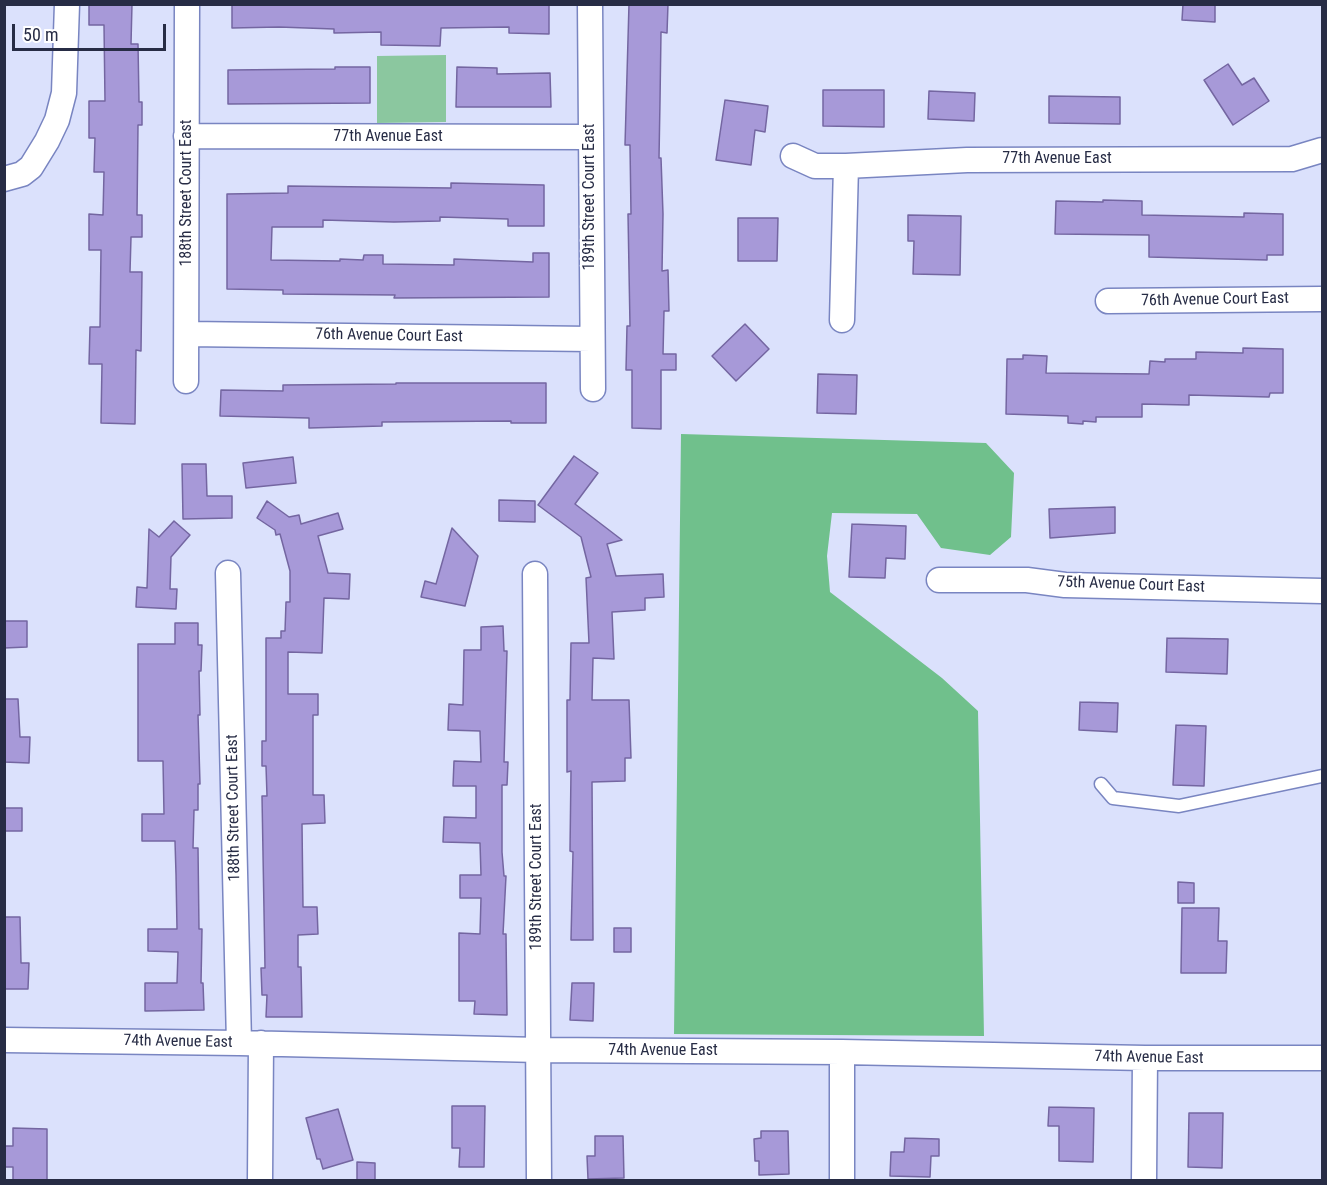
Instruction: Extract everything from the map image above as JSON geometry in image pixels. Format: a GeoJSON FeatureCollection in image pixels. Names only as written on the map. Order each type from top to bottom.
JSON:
{"type":"FeatureCollection","features":[{"type":"Feature","properties":{"kind":"street"},"geometry":{"type":"LineString","coordinates":[[4,179],[22,174],[31,167],[57,120],[64,93],[67,4]]}},
{"type":"Feature","properties":{"kind":"street","name":"188th Street Court East"},"geometry":{"type":"LineString","coordinates":[[186,381],[187,4]]}},
{"type":"Feature","properties":{"kind":"street","name":"189th Street Court East"},"geometry":{"type":"LineString","coordinates":[[590,4],[592,389]]}},
{"type":"Feature","properties":{"kind":"street","name":"77th Avenue East"},"geometry":{"type":"LineString","coordinates":[[186,136],[590,137]]}},
{"type":"Feature","properties":{"kind":"street","name":"77th Avenue East"},"geometry":{"type":"LineString","coordinates":[[793,156],[815,165],[846,166],[966,160],[1292,159],[1323,150]]}},
{"type":"Feature","properties":{"kind":"street"},"geometry":{"type":"LineString","coordinates":[[842,320],[846,166]]}},
{"type":"Feature","properties":{"kind":"street","name":"76th Avenue Court East"},"geometry":{"type":"LineString","coordinates":[[1108,301],[1323,298]]}},
{"type":"Feature","properties":{"kind":"street","name":"76th Avenue Court East"},"geometry":{"type":"LineString","coordinates":[[187,334],[591,339]]}},
{"type":"Feature","properties":{"kind":"street","name":"188th Street Court East"},"geometry":{"type":"LineString","coordinates":[[228,573],[250,1043],[260,1180]]}},
{"type":"Feature","properties":{"kind":"street","name":"189th Street Court East"},"geometry":{"type":"LineString","coordinates":[[535,574],[539,1180]]}},
{"type":"Feature","properties":{"kind":"street","name":"75th Avenue Court East"},"geometry":{"type":"LineString","coordinates":[[939,580],[1027,580],[1065,585],[1323,591]]}},
{"type":"Feature","properties":{"kind":"street","name":"74th Avenue East"},"geometry":{"type":"LineString","coordinates":[[4,1040],[539,1050],[842,1052],[1145,1058],[1323,1058]]}},
{"type":"Feature","properties":{"kind":"street"},"geometry":{"type":"LineString","coordinates":[[842,1052],[842,1180]]}},
{"type":"Feature","properties":{"kind":"street"},"geometry":{"type":"LineString","coordinates":[[1144,1180],[1145,1058]]}},
{"type":"Feature","properties":{"kind":"lane"},"geometry":{"type":"LineString","coordinates":[[1101,784],[1113,798],[1179,806],[1323,776]]}},
{"type":"Feature","properties":{"kind":"green space"},"geometry":{"type":"Polygon","coordinates":[[[446,55],[446,122],[377,123],[377,56],[446,55]]]}},
{"type":"Feature","properties":{"kind":"green space"},"geometry":{"type":"Polygon","coordinates":[[[681,434],[986,443],[1014,473],[1011,537],[990,555],[941,548],[917,514],[832,513],[827,556],[830,592],[942,678],[978,711],[984,1036],[674,1034],[681,434]]]}},
{"type":"Feature","properties":{"kind":"building"},"geometry":{"type":"Polygon","coordinates":[[[89,4],[132,4],[131,44],[138,44],[139,102],[142,102],[142,125],[138,125],[137,215],[142,215],[142,237],[131,237],[130,272],[142,272],[141,351],[136,350],[135,424],[101,423],[102,364],[89,364],[90,327],[100,327],[101,250],[89,250],[89,214],[103,215],[104,172],[94,172],[95,138],[89,138],[89,101],[105,101],[104,25],[89,25],[89,4]]]}},
{"type":"Feature","properties":{"kind":"building"},"geometry":{"type":"Polygon","coordinates":[[[232,4],[549,4],[549,34],[509,33],[509,27],[441,28],[440,46],[381,45],[381,32],[334,33],[334,29],[279,27],[232,28],[232,4]]]}},
{"type":"Feature","properties":{"kind":"building"},"geometry":{"type":"Polygon","coordinates":[[[629,4],[668,4],[667,33],[661,32],[659,158],[661,158],[663,214],[662,271],[668,270],[669,311],[664,311],[663,354],[676,354],[676,370],[661,370],[661,429],[632,428],[632,370],[626,370],[627,326],[630,326],[628,214],[631,214],[630,145],[625,145],[629,4]]]}},
{"type":"Feature","properties":{"kind":"building"},"geometry":{"type":"Polygon","coordinates":[[[1183,4],[1215,4],[1215,22],[1182,20],[1183,4]]]}},
{"type":"Feature","properties":{"kind":"building"},"geometry":{"type":"Polygon","coordinates":[[[1228,64],[1242,85],[1254,78],[1269,101],[1233,125],[1204,80],[1228,64]]]}},
{"type":"Feature","properties":{"kind":"building"},"geometry":{"type":"Polygon","coordinates":[[[335,67],[370,67],[370,103],[228,104],[228,70],[335,69],[335,67]]]}},
{"type":"Feature","properties":{"kind":"building"},"geometry":{"type":"Polygon","coordinates":[[[457,67],[497,68],[497,74],[550,73],[551,107],[456,107],[457,67]]]}},
{"type":"Feature","properties":{"kind":"building"},"geometry":{"type":"Polygon","coordinates":[[[823,90],[884,90],[884,127],[823,126],[823,90]]]}},
{"type":"Feature","properties":{"kind":"building"},"geometry":{"type":"Polygon","coordinates":[[[929,91],[975,93],[974,121],[928,119],[929,91]]]}},
{"type":"Feature","properties":{"kind":"building"},"geometry":{"type":"Polygon","coordinates":[[[1049,96],[1120,97],[1120,124],[1049,123],[1049,96]]]}},
{"type":"Feature","properties":{"kind":"building"},"geometry":{"type":"Polygon","coordinates":[[[725,100],[768,106],[765,132],[755,130],[751,165],[716,160],[725,100]]]}},
{"type":"Feature","properties":{"kind":"building"},"geometry":{"type":"Polygon","coordinates":[[[451,183],[544,185],[544,226],[508,226],[508,219],[440,217],[440,221],[323,220],[323,227],[272,227],[271,260],[363,260],[364,255],[383,255],[383,264],[454,265],[454,259],[533,262],[533,253],[549,253],[549,297],[394,298],[395,295],[283,294],[283,290],[227,289],[227,194],[288,193],[288,186],[451,188],[451,183]]]}},
{"type":"Feature","properties":{"kind":"building"},"geometry":{"type":"Polygon","coordinates":[[[1103,200],[1142,201],[1142,215],[1244,217],[1244,213],[1283,214],[1283,255],[1267,255],[1267,260],[1149,257],[1149,235],[1055,234],[1056,201],[1103,202],[1103,200]]]}},
{"type":"Feature","properties":{"kind":"building"},"geometry":{"type":"Polygon","coordinates":[[[908,215],[961,216],[960,275],[913,274],[914,241],[908,241],[908,215]]]}},
{"type":"Feature","properties":{"kind":"building"},"geometry":{"type":"Polygon","coordinates":[[[738,218],[778,218],[777,261],[738,261],[738,218]]]}},
{"type":"Feature","properties":{"kind":"building"},"geometry":{"type":"Polygon","coordinates":[[[745,324],[769,349],[736,381],[712,356],[745,324]]]}},
{"type":"Feature","properties":{"kind":"building"},"geometry":{"type":"Polygon","coordinates":[[[1243,348],[1283,349],[1283,393],[1270,393],[1269,397],[1189,395],[1189,405],[1142,404],[1142,417],[1096,417],[1096,422],[1083,421],[1083,424],[1068,423],[1068,416],[1006,414],[1007,359],[1023,359],[1023,355],[1047,356],[1046,373],[1149,374],[1150,361],[1196,359],[1196,352],[1243,353],[1243,348]]]}},
{"type":"Feature","properties":{"kind":"building"},"geometry":{"type":"Polygon","coordinates":[[[818,374],[857,375],[856,414],[817,413],[818,374]]]}},
{"type":"Feature","properties":{"kind":"building"},"geometry":{"type":"Polygon","coordinates":[[[546,383],[546,423],[382,422],[382,426],[309,428],[309,418],[220,416],[221,390],[283,391],[283,385],[546,383]]]}},
{"type":"Feature","properties":{"kind":"building"},"geometry":{"type":"Polygon","coordinates":[[[574,456],[598,473],[575,504],[622,540],[607,544],[616,576],[663,574],[664,597],[645,598],[645,610],[612,612],[614,659],[593,658],[592,700],[629,700],[631,758],[625,758],[625,781],[592,782],[593,940],[571,940],[573,852],[570,851],[571,771],[567,772],[567,700],[570,700],[571,643],[589,643],[586,578],[591,577],[581,537],[538,505],[574,456]]]}},
{"type":"Feature","properties":{"kind":"building"},"geometry":{"type":"Polygon","coordinates":[[[293,457],[296,483],[246,488],[243,463],[293,457]]]}},
{"type":"Feature","properties":{"kind":"building"},"geometry":{"type":"Polygon","coordinates":[[[182,464],[206,464],[207,496],[232,496],[232,518],[183,519],[182,464]]]}},
{"type":"Feature","properties":{"kind":"building"},"geometry":{"type":"Polygon","coordinates":[[[499,500],[535,501],[535,522],[499,521],[499,500]]]}},
{"type":"Feature","properties":{"kind":"building"},"geometry":{"type":"Polygon","coordinates":[[[267,501],[289,517],[299,515],[301,524],[338,513],[343,529],[318,536],[328,573],[350,574],[349,599],[324,598],[322,653],[288,652],[288,694],[318,694],[318,715],[313,715],[313,795],[324,795],[325,823],[302,824],[303,907],[317,907],[318,934],[298,935],[302,1017],[266,1017],[267,995],[262,995],[261,968],[265,968],[262,796],[267,796],[266,766],[262,766],[262,741],[266,741],[266,638],[281,638],[281,631],[285,631],[286,602],[290,602],[290,571],[280,534],[276,535],[275,530],[257,518],[267,501]]]}},
{"type":"Feature","properties":{"kind":"building"},"geometry":{"type":"Polygon","coordinates":[[[1115,507],[1115,533],[1050,538],[1049,509],[1115,507]]]}},
{"type":"Feature","properties":{"kind":"building"},"geometry":{"type":"Polygon","coordinates":[[[174,521],[190,535],[171,557],[170,589],[177,589],[176,609],[136,607],[137,587],[147,588],[149,529],[159,537],[174,521]]]}},
{"type":"Feature","properties":{"kind":"building"},"geometry":{"type":"Polygon","coordinates":[[[852,524],[906,526],[905,559],[886,558],[885,578],[849,577],[852,524]]]}},
{"type":"Feature","properties":{"kind":"building"},"geometry":{"type":"Polygon","coordinates":[[[452,528],[478,556],[465,606],[421,597],[425,581],[436,584],[452,528]]]}},
{"type":"Feature","properties":{"kind":"building"},"geometry":{"type":"Polygon","coordinates":[[[4,621],[27,621],[27,647],[4,648],[4,621]]]}},
{"type":"Feature","properties":{"kind":"building"},"geometry":{"type":"Polygon","coordinates":[[[175,623],[198,623],[198,645],[202,645],[201,671],[199,671],[200,715],[198,715],[200,784],[198,784],[198,810],[194,810],[193,848],[198,848],[199,929],[202,929],[201,983],[203,983],[204,1010],[145,1011],[145,983],[177,983],[178,952],[148,951],[148,929],[177,929],[175,841],[142,841],[142,814],[164,814],[163,761],[138,761],[138,644],[175,644],[175,623]]]}},
{"type":"Feature","properties":{"kind":"building"},"geometry":{"type":"Polygon","coordinates":[[[503,626],[504,651],[507,651],[504,762],[508,762],[507,785],[502,785],[502,852],[504,876],[506,876],[503,934],[506,934],[507,1015],[474,1014],[475,1001],[459,1001],[459,933],[480,934],[481,898],[460,898],[460,875],[481,875],[480,843],[443,842],[444,817],[476,818],[476,786],[453,786],[454,761],[481,762],[480,731],[448,730],[449,704],[463,705],[464,650],[481,650],[481,627],[503,626]]]}},
{"type":"Feature","properties":{"kind":"building"},"geometry":{"type":"Polygon","coordinates":[[[1167,638],[1228,639],[1227,674],[1166,672],[1167,638]]]}},
{"type":"Feature","properties":{"kind":"building"},"geometry":{"type":"Polygon","coordinates":[[[4,699],[18,699],[20,737],[30,737],[29,763],[4,762],[4,699]]]}},
{"type":"Feature","properties":{"kind":"building"},"geometry":{"type":"Polygon","coordinates":[[[1080,702],[1118,703],[1117,732],[1079,730],[1080,702]]]}},
{"type":"Feature","properties":{"kind":"building"},"geometry":{"type":"Polygon","coordinates":[[[1176,725],[1206,726],[1204,786],[1173,785],[1176,725]]]}},
{"type":"Feature","properties":{"kind":"building"},"geometry":{"type":"Polygon","coordinates":[[[4,808],[22,808],[22,831],[4,831],[4,808]]]}},
{"type":"Feature","properties":{"kind":"building"},"geometry":{"type":"Polygon","coordinates":[[[1178,882],[1194,883],[1194,903],[1178,903],[1178,882]]]}},
{"type":"Feature","properties":{"kind":"building"},"geometry":{"type":"Polygon","coordinates":[[[1182,908],[1219,908],[1218,941],[1227,941],[1226,973],[1181,973],[1182,908]]]}},
{"type":"Feature","properties":{"kind":"building"},"geometry":{"type":"Polygon","coordinates":[[[4,917],[20,917],[21,963],[29,963],[28,989],[4,989],[4,917]]]}},
{"type":"Feature","properties":{"kind":"building"},"geometry":{"type":"Polygon","coordinates":[[[614,928],[631,928],[631,952],[614,952],[614,928]]]}},
{"type":"Feature","properties":{"kind":"building"},"geometry":{"type":"Polygon","coordinates":[[[572,983],[594,983],[593,1021],[570,1020],[572,983]]]}},
{"type":"Feature","properties":{"kind":"building"},"geometry":{"type":"Polygon","coordinates":[[[452,1106],[485,1106],[484,1167],[459,1167],[460,1148],[452,1148],[452,1106]]]}},
{"type":"Feature","properties":{"kind":"building"},"geometry":{"type":"Polygon","coordinates":[[[1049,1107],[1094,1108],[1093,1162],[1059,1161],[1059,1126],[1048,1126],[1049,1107]]]}},
{"type":"Feature","properties":{"kind":"building"},"geometry":{"type":"Polygon","coordinates":[[[338,1109],[353,1160],[323,1169],[320,1159],[317,1159],[306,1118],[338,1109]]]}},
{"type":"Feature","properties":{"kind":"building"},"geometry":{"type":"Polygon","coordinates":[[[1189,1113],[1223,1113],[1222,1168],[1188,1167],[1189,1113]]]}},
{"type":"Feature","properties":{"kind":"building"},"geometry":{"type":"Polygon","coordinates":[[[13,1128],[47,1129],[47,1180],[13,1180],[13,1167],[4,1167],[4,1146],[13,1146],[13,1128]]]}},
{"type":"Feature","properties":{"kind":"building"},"geometry":{"type":"Polygon","coordinates":[[[761,1131],[788,1131],[789,1174],[759,1175],[759,1161],[755,1161],[754,1139],[761,1138],[761,1131]]]}},
{"type":"Feature","properties":{"kind":"building"},"geometry":{"type":"Polygon","coordinates":[[[595,1136],[623,1136],[624,1178],[588,1179],[587,1156],[595,1156],[595,1136]]]}},
{"type":"Feature","properties":{"kind":"building"},"geometry":{"type":"Polygon","coordinates":[[[905,1138],[939,1139],[939,1156],[931,1156],[930,1177],[890,1176],[891,1152],[904,1152],[905,1138]]]}},
{"type":"Feature","properties":{"kind":"building"},"geometry":{"type":"Polygon","coordinates":[[[357,1162],[375,1163],[375,1180],[357,1180],[357,1162]]]}}]}
